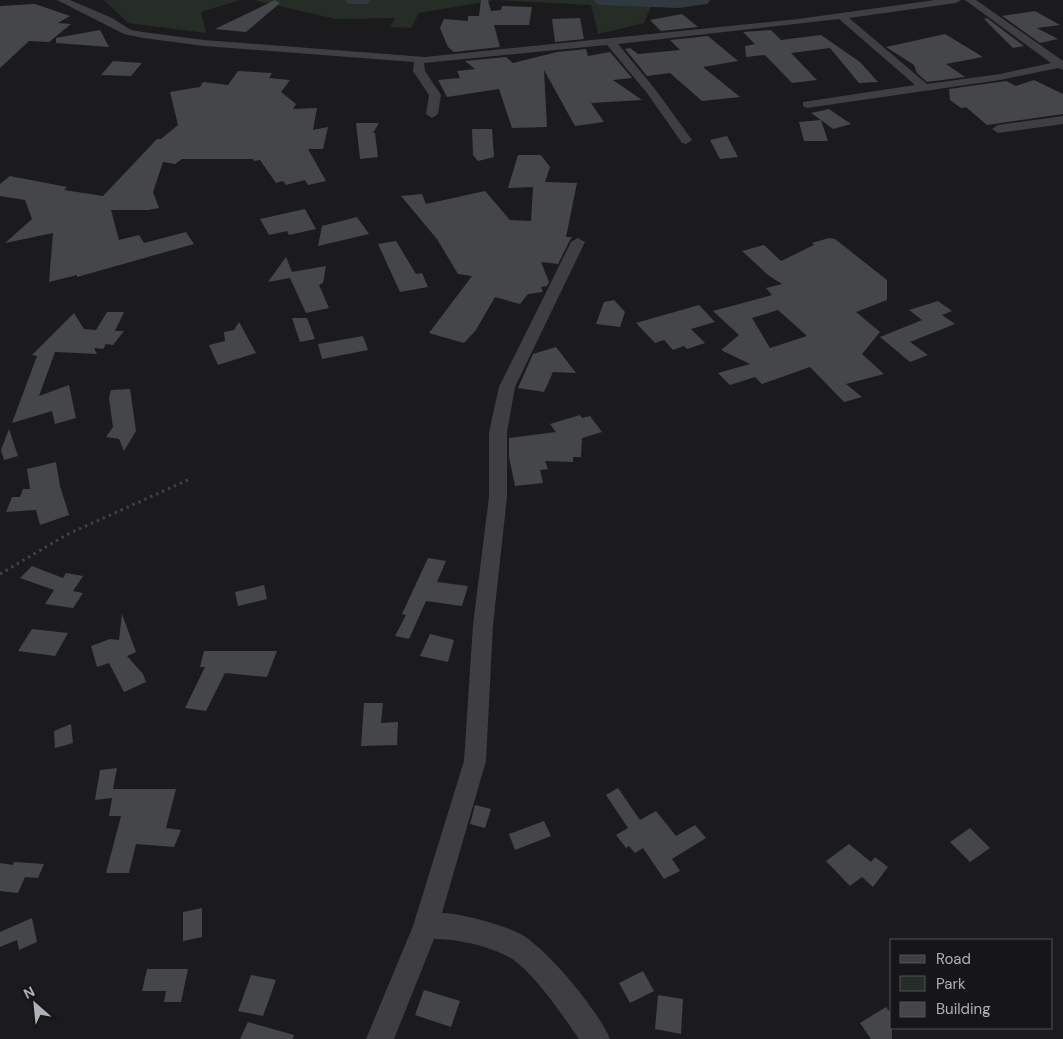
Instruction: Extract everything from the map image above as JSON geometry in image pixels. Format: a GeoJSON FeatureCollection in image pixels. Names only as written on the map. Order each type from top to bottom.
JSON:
{"type":"FeatureCollection","features":[{"type":"Feature","properties":{"kind":"street"},"geometry":{"type":"LineString","coordinates":[[62,0],[108,20],[128,32],[143,36],[204,44],[419,60],[446,60],[841,16],[956,0]]}},
{"type":"Feature","properties":{"kind":"street"},"geometry":{"type":"LineString","coordinates":[[970,0],[1061,65]]}},
{"type":"Feature","properties":{"kind":"street"},"geometry":{"type":"LineString","coordinates":[[841,16],[924,87]]}},
{"type":"Feature","properties":{"kind":"street"},"geometry":{"type":"LineString","coordinates":[[610,41],[651,91],[686,140]]}},
{"type":"Feature","properties":{"kind":"street"},"geometry":{"type":"LineString","coordinates":[[419,60],[419,71],[434,95],[432,114]]}},
{"type":"Feature","properties":{"kind":"street"},"geometry":{"type":"LineString","coordinates":[[807,104],[1000,77],[1061,65]]}},
{"type":"Feature","properties":{"kind":"street"},"geometry":{"type":"LineString","coordinates":[[998,129],[1063,120]]}},
{"type":"Feature","properties":{"kind":"street"},"geometry":{"type":"LineString","coordinates":[[380,1039],[426,926],[475,761],[483,625],[498,497],[498,432],[507,387],[578,242]]}},
{"type":"Feature","properties":{"kind":"street"},"geometry":{"type":"LineString","coordinates":[[426,926],[454,926],[514,944],[531,957],[566,998],[596,1039]]}},
{"type":"Feature","properties":{"kind":"path"},"geometry":{"type":"LineString","coordinates":[[0,574],[26,556],[61,537],[190,479]]}},
{"type":"Feature","properties":{"kind":"green space"},"geometry":{"type":"Polygon","coordinates":[[[104,0],[240,0],[201,12],[206,33],[128,23],[104,0]]]}},
{"type":"Feature","properties":{"kind":"green space"},"geometry":{"type":"Polygon","coordinates":[[[253,0],[495,0],[419,13],[411,28],[390,27],[395,18],[336,19],[253,0]]]}},
{"type":"Feature","properties":{"kind":"green space"},"geometry":{"type":"Polygon","coordinates":[[[495,0],[709,0],[651,6],[644,23],[598,34],[591,5],[495,0]]]}},
{"type":"Feature","properties":{"kind":"building"},"geometry":{"type":"Polygon","coordinates":[[[275,0],[280,3],[246,32],[215,29],[275,0]]]}},
{"type":"Feature","properties":{"kind":"building"},"geometry":{"type":"Polygon","coordinates":[[[481,0],[488,0],[491,11],[501,10],[502,6],[532,7],[529,25],[494,25],[500,47],[454,52],[448,47],[440,28],[444,19],[468,21],[468,16],[479,16],[481,0]]]}},
{"type":"Feature","properties":{"kind":"building"},"geometry":{"type":"Polygon","coordinates":[[[35,4],[70,16],[58,23],[71,24],[49,42],[29,41],[0,68],[0,6],[35,4]]]}},
{"type":"Feature","properties":{"kind":"building"},"geometry":{"type":"Polygon","coordinates":[[[1035,11],[1060,25],[1037,28],[1058,39],[1040,43],[1002,16],[1035,11]]]}},
{"type":"Feature","properties":{"kind":"building"},"geometry":{"type":"Polygon","coordinates":[[[682,14],[698,27],[661,31],[650,20],[682,14]]]}},
{"type":"Feature","properties":{"kind":"building"},"geometry":{"type":"Polygon","coordinates":[[[580,18],[584,39],[555,42],[552,19],[580,18]]]}},
{"type":"Feature","properties":{"kind":"building"},"geometry":{"type":"Polygon","coordinates":[[[987,18],[1024,46],[1013,48],[984,19],[987,18]]]}},
{"type":"Feature","properties":{"kind":"building"},"geometry":{"type":"Polygon","coordinates":[[[100,30],[109,47],[56,43],[56,38],[100,30]]]}},
{"type":"Feature","properties":{"kind":"building"},"geometry":{"type":"Polygon","coordinates":[[[771,30],[781,40],[821,35],[860,62],[878,82],[859,83],[830,48],[791,53],[817,80],[792,83],[765,55],[746,57],[745,46],[755,44],[743,32],[771,30]]]}},
{"type":"Feature","properties":{"kind":"building"},"geometry":{"type":"Polygon","coordinates":[[[945,34],[983,57],[946,64],[965,77],[927,82],[917,73],[914,65],[886,47],[945,34]]]}},
{"type":"Feature","properties":{"kind":"building"},"geometry":{"type":"Polygon","coordinates":[[[708,36],[738,61],[703,67],[740,97],[702,101],[670,73],[647,76],[625,49],[630,48],[638,54],[680,50],[670,40],[708,36]]]}},
{"type":"Feature","properties":{"kind":"building"},"geometry":{"type":"Polygon","coordinates":[[[586,49],[588,56],[610,52],[632,78],[613,80],[642,100],[591,103],[604,122],[575,126],[544,70],[547,127],[512,128],[499,89],[447,97],[438,80],[460,78],[457,71],[475,69],[465,61],[506,57],[513,63],[557,52],[586,49]]]}},
{"type":"Feature","properties":{"kind":"building"},"geometry":{"type":"Polygon","coordinates":[[[113,61],[142,63],[131,76],[101,75],[113,61]]]}},
{"type":"Feature","properties":{"kind":"building"},"geometry":{"type":"Polygon","coordinates":[[[238,71],[272,73],[269,78],[290,80],[281,92],[296,104],[293,109],[317,108],[313,130],[328,127],[323,149],[308,149],[326,181],[308,185],[305,180],[286,185],[283,181],[276,183],[260,160],[254,161],[253,159],[182,159],[175,164],[163,162],[153,192],[159,208],[148,210],[111,210],[119,240],[139,235],[144,243],[186,232],[194,244],[77,277],[77,275],[49,282],[53,233],[5,243],[32,219],[25,200],[0,196],[0,184],[10,176],[67,187],[64,190],[103,196],[157,139],[161,139],[178,125],[170,92],[200,87],[203,82],[228,85],[238,71]]]}},
{"type":"Feature","properties":{"kind":"building"},"geometry":{"type":"Polygon","coordinates":[[[1034,80],[1063,94],[1063,114],[987,125],[966,107],[961,108],[950,100],[949,89],[1006,81],[1016,86],[1034,80]]]}},
{"type":"Feature","properties":{"kind":"building"},"geometry":{"type":"Polygon","coordinates":[[[829,109],[851,124],[833,129],[811,113],[829,109]]]}},
{"type":"Feature","properties":{"kind":"building"},"geometry":{"type":"Polygon","coordinates":[[[821,120],[828,141],[804,141],[799,122],[821,120]]]}},
{"type":"Feature","properties":{"kind":"building"},"geometry":{"type":"Polygon","coordinates":[[[356,123],[379,123],[373,133],[375,133],[378,157],[360,159],[356,123]]]}},
{"type":"Feature","properties":{"kind":"building"},"geometry":{"type":"Polygon","coordinates":[[[472,129],[492,129],[494,157],[478,161],[473,155],[472,129]]]}},
{"type":"Feature","properties":{"kind":"building"},"geometry":{"type":"Polygon","coordinates":[[[727,136],[738,157],[720,159],[710,140],[727,136]]]}},
{"type":"Feature","properties":{"kind":"building"},"geometry":{"type":"Polygon","coordinates":[[[518,155],[541,155],[550,167],[545,182],[577,183],[566,237],[572,237],[558,264],[541,262],[549,282],[547,286],[541,287],[543,292],[528,294],[520,304],[495,297],[476,330],[464,343],[429,333],[472,276],[458,274],[437,239],[401,196],[422,194],[426,204],[485,191],[510,220],[531,221],[533,187],[508,188],[518,155]]]}},
{"type":"Feature","properties":{"kind":"building"},"geometry":{"type":"Polygon","coordinates":[[[305,209],[316,229],[289,235],[287,231],[269,235],[260,219],[305,209]]]}},
{"type":"Feature","properties":{"kind":"building"},"geometry":{"type":"Polygon","coordinates":[[[357,217],[369,234],[318,246],[322,226],[357,217]]]}},
{"type":"Feature","properties":{"kind":"building"},"geometry":{"type":"Polygon","coordinates":[[[829,238],[835,239],[887,280],[887,300],[856,312],[880,332],[862,354],[884,374],[846,384],[862,397],[844,402],[810,367],[762,384],[755,377],[730,385],[718,373],[750,364],[721,350],[739,335],[713,311],[772,295],[766,288],[782,284],[768,275],[742,251],[764,245],[781,261],[814,245],[812,243],[829,238]],[[778,310],[752,318],[770,348],[807,336],[778,310]]]}},
{"type":"Feature","properties":{"kind":"building"},"geometry":{"type":"Polygon","coordinates":[[[396,241],[416,274],[422,273],[428,287],[400,292],[378,244],[396,241]]]}},
{"type":"Feature","properties":{"kind":"building"},"geometry":{"type":"Polygon","coordinates":[[[286,257],[292,272],[326,266],[323,283],[319,285],[329,308],[306,313],[290,278],[268,282],[286,257]]]}},
{"type":"Feature","properties":{"kind":"building"},"geometry":{"type":"Polygon","coordinates":[[[614,300],[625,312],[620,327],[596,324],[604,302],[614,300]]]}},
{"type":"Feature","properties":{"kind":"building"},"geometry":{"type":"Polygon","coordinates":[[[938,301],[952,311],[942,315],[955,324],[910,342],[928,355],[910,362],[880,337],[922,320],[909,310],[938,301]]]}},
{"type":"Feature","properties":{"kind":"building"},"geometry":{"type":"Polygon","coordinates":[[[699,305],[715,322],[691,329],[705,343],[687,349],[684,346],[673,350],[664,340],[655,343],[636,323],[699,305]]]}},
{"type":"Feature","properties":{"kind":"building"},"geometry":{"type":"Polygon","coordinates":[[[107,312],[124,312],[115,331],[124,331],[113,345],[106,344],[103,349],[94,348],[97,354],[55,352],[39,396],[69,385],[76,418],[55,424],[52,411],[12,423],[37,356],[32,355],[74,313],[84,329],[96,330],[107,312]]]}},
{"type":"Feature","properties":{"kind":"building"},"geometry":{"type":"Polygon","coordinates":[[[292,318],[307,318],[315,339],[300,342],[292,318]]]}},
{"type":"Feature","properties":{"kind":"building"},"geometry":{"type":"Polygon","coordinates":[[[239,322],[256,353],[218,365],[209,345],[225,341],[224,332],[234,330],[239,322]]]}},
{"type":"Feature","properties":{"kind":"building"},"geometry":{"type":"Polygon","coordinates":[[[363,336],[368,350],[322,359],[318,344],[363,336]]]}},
{"type":"Feature","properties":{"kind":"building"},"geometry":{"type":"Polygon","coordinates":[[[556,347],[576,373],[553,372],[544,392],[518,388],[533,354],[556,347]]]}},
{"type":"Feature","properties":{"kind":"building"},"geometry":{"type":"Polygon","coordinates":[[[130,389],[136,431],[124,451],[119,439],[106,437],[113,427],[109,398],[111,390],[130,389]]]}},
{"type":"Feature","properties":{"kind":"building"},"geometry":{"type":"Polygon","coordinates":[[[580,415],[582,418],[590,416],[602,432],[582,438],[581,457],[573,457],[573,462],[545,461],[548,469],[540,470],[543,483],[515,486],[509,457],[509,438],[556,432],[550,424],[580,415]]]}},
{"type":"Feature","properties":{"kind":"building"},"geometry":{"type":"Polygon","coordinates":[[[9,429],[18,456],[4,460],[1,450],[9,429]]]}},
{"type":"Feature","properties":{"kind":"building"},"geometry":{"type":"Polygon","coordinates":[[[56,462],[60,486],[69,515],[40,525],[36,510],[6,512],[12,497],[20,497],[23,489],[30,489],[27,469],[56,462]]]}},
{"type":"Feature","properties":{"kind":"building"},"geometry":{"type":"Polygon","coordinates":[[[428,558],[446,561],[437,582],[468,586],[462,606],[426,601],[409,639],[395,636],[406,615],[402,614],[428,558]]]}},
{"type":"Feature","properties":{"kind":"building"},"geometry":{"type":"Polygon","coordinates":[[[32,566],[63,578],[66,573],[83,576],[73,591],[83,593],[73,608],[45,604],[54,590],[20,578],[32,566]]]}},
{"type":"Feature","properties":{"kind":"building"},"geometry":{"type":"Polygon","coordinates":[[[264,585],[267,599],[238,606],[235,592],[264,585]]]}},
{"type":"Feature","properties":{"kind":"building"},"geometry":{"type":"Polygon","coordinates":[[[122,614],[136,652],[127,656],[143,674],[146,682],[124,692],[109,663],[97,667],[91,646],[110,639],[119,640],[122,614]]]}},
{"type":"Feature","properties":{"kind":"building"},"geometry":{"type":"Polygon","coordinates":[[[32,629],[68,633],[55,656],[18,651],[32,629]]]}},
{"type":"Feature","properties":{"kind":"building"},"geometry":{"type":"Polygon","coordinates":[[[430,634],[454,640],[448,662],[420,656],[430,634]]]}},
{"type":"Feature","properties":{"kind":"building"},"geometry":{"type":"Polygon","coordinates":[[[204,651],[277,651],[267,677],[225,673],[206,711],[185,708],[205,667],[200,667],[204,651]]]}},
{"type":"Feature","properties":{"kind":"building"},"geometry":{"type":"Polygon","coordinates":[[[364,703],[383,703],[381,723],[398,722],[397,745],[361,746],[364,703]]]}},
{"type":"Feature","properties":{"kind":"building"},"geometry":{"type":"Polygon","coordinates":[[[71,724],[73,743],[55,748],[54,731],[71,724]]]}},
{"type":"Feature","properties":{"kind":"building"},"geometry":{"type":"Polygon","coordinates":[[[117,768],[113,789],[176,789],[166,828],[181,830],[174,847],[136,844],[129,873],[106,873],[121,816],[109,816],[112,798],[95,800],[100,770],[117,768]]]}},
{"type":"Feature","properties":{"kind":"building"},"geometry":{"type":"Polygon","coordinates":[[[618,788],[640,820],[656,811],[676,836],[695,825],[706,838],[672,859],[680,871],[664,879],[643,848],[635,853],[629,846],[626,848],[616,835],[628,828],[606,795],[618,788]]]}},
{"type":"Feature","properties":{"kind":"building"},"geometry":{"type":"Polygon","coordinates":[[[475,805],[491,809],[485,828],[470,824],[475,805]]]}},
{"type":"Feature","properties":{"kind":"building"},"geometry":{"type":"Polygon","coordinates":[[[544,821],[551,836],[515,850],[509,834],[544,821]]]}},
{"type":"Feature","properties":{"kind":"building"},"geometry":{"type":"Polygon","coordinates":[[[970,828],[990,848],[970,862],[950,842],[970,828]]]}},
{"type":"Feature","properties":{"kind":"building"},"geometry":{"type":"Polygon","coordinates":[[[849,844],[871,862],[875,857],[888,867],[873,887],[862,877],[850,886],[826,861],[849,844]]]}},
{"type":"Feature","properties":{"kind":"building"},"geometry":{"type":"Polygon","coordinates":[[[14,862],[44,864],[38,878],[25,877],[18,893],[0,891],[0,863],[13,865],[14,862]]]}},
{"type":"Feature","properties":{"kind":"building"},"geometry":{"type":"Polygon","coordinates":[[[202,908],[202,937],[183,941],[183,912],[202,908]]]}},
{"type":"Feature","properties":{"kind":"building"},"geometry":{"type":"Polygon","coordinates":[[[32,918],[37,942],[19,950],[17,940],[0,947],[0,932],[32,918]]]}},
{"type":"Feature","properties":{"kind":"building"},"geometry":{"type":"Polygon","coordinates":[[[147,969],[188,969],[181,1002],[164,1002],[166,991],[142,991],[147,969]]]}},
{"type":"Feature","properties":{"kind":"building"},"geometry":{"type":"Polygon","coordinates":[[[643,971],[654,991],[630,1003],[619,983],[643,971]]]}},
{"type":"Feature","properties":{"kind":"building"},"geometry":{"type":"Polygon","coordinates":[[[251,975],[276,980],[263,1016],[238,1011],[251,975]]]}},
{"type":"Feature","properties":{"kind":"building"},"geometry":{"type":"Polygon","coordinates":[[[424,990],[460,1001],[451,1027],[415,1015],[424,990]]]}},
{"type":"Feature","properties":{"kind":"building"},"geometry":{"type":"Polygon","coordinates":[[[658,995],[683,999],[681,1034],[655,1029],[658,995]]]}},
{"type":"Feature","properties":{"kind":"building"},"geometry":{"type":"Polygon","coordinates":[[[886,1007],[890,1012],[892,1039],[871,1039],[860,1023],[886,1007]]]}},
{"type":"Feature","properties":{"kind":"building"},"geometry":{"type":"Polygon","coordinates":[[[248,1022],[294,1035],[293,1039],[240,1039],[248,1022]]]}},
{"type":"Feature","properties":{"kind":"waterway"},"geometry":{"type":"LineString","coordinates":[[354,0],[361,0]]}},
{"type":"Feature","properties":{"kind":"waterway"},"geometry":{"type":"LineString","coordinates":[[603,0],[679,3],[701,0]]}}]}
